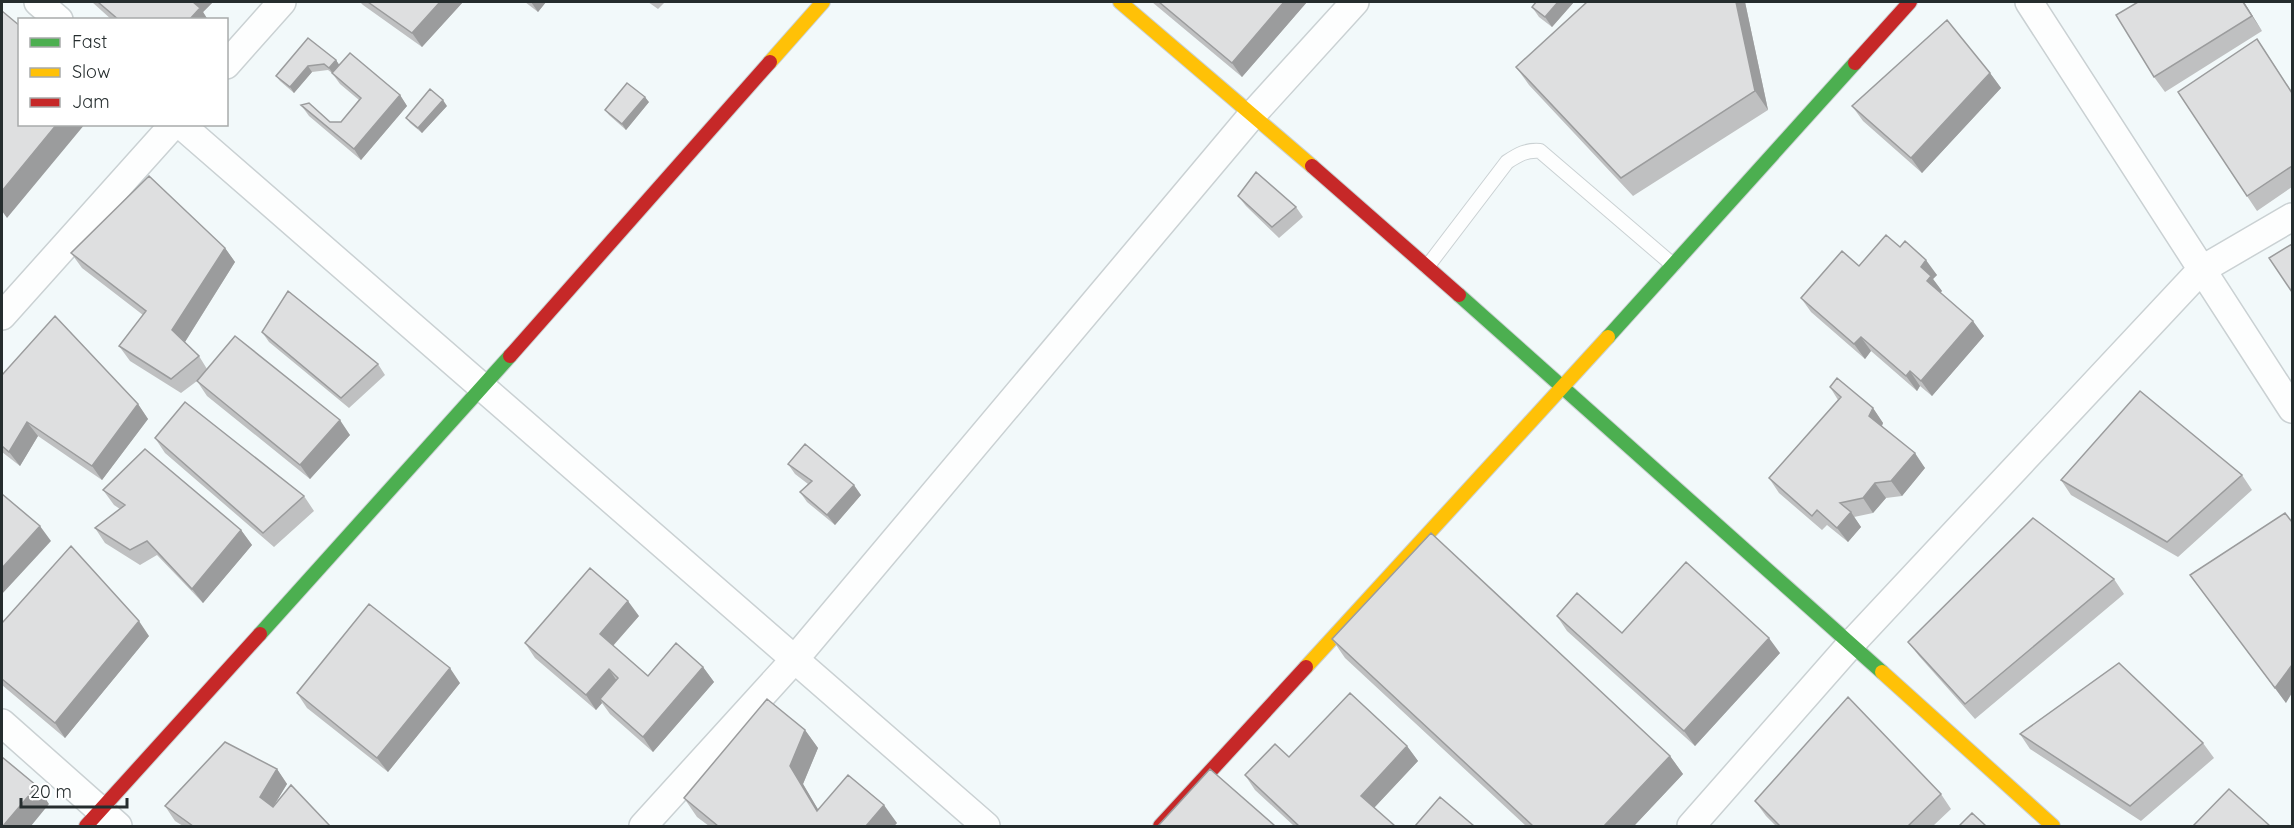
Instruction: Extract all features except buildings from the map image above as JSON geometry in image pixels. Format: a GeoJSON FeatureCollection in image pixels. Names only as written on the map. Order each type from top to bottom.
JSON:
{"type":"FeatureCollection","features":[{"type":"Feature","properties":{"kind":"street"},"geometry":{"type":"LineString","coordinates":[[39,2],[57,18]]}},
{"type":"Feature","properties":{"kind":"street"},"geometry":{"type":"LineString","coordinates":[[228,63],[282,2]]}},
{"type":"Feature","properties":{"kind":"street"},"geometry":{"type":"LineString","coordinates":[[2,723],[101,821],[823,2]]}},
{"type":"Feature","properties":{"kind":"street"},"geometry":{"type":"LineString","coordinates":[[1120,2],[1253,114],[1563,387],[2054,826]]}},
{"type":"Feature","properties":{"kind":"street"},"geometry":{"type":"LineString","coordinates":[[643,826],[794,660],[1253,114],[1355,2]]}},
{"type":"Feature","properties":{"kind":"street"},"geometry":{"type":"LineString","coordinates":[[1160,826],[1563,387],[1910,2]]}},
{"type":"Feature","properties":{"kind":"street"},"geometry":{"type":"LineString","coordinates":[[2029,2],[2292,408]]}},
{"type":"Feature","properties":{"kind":"street"},"geometry":{"type":"LineString","coordinates":[[2,316],[172,126]]}},
{"type":"Feature","properties":{"kind":"street"},"geometry":{"type":"LineString","coordinates":[[182,126],[986,826]]}},
{"type":"Feature","properties":{"kind":"street"},"geometry":{"type":"LineString","coordinates":[[1691,826],[1851,644],[2201,270],[2292,217]]}},
{"type":"Feature","properties":{"kind":"lane"},"geometry":{"type":"LineString","coordinates":[[1427,268],[1507,162],[1530,150],[1540,151],[1672,265]]}},
{"type":"Feature","properties":{"kind":"traffic: fast"},"geometry":{"type":"LineString","coordinates":[[1608,337],[1855,63]]}},
{"type":"Feature","properties":{"kind":"traffic: fast"},"geometry":{"type":"LineString","coordinates":[[1459,295],[1882,672]]}},
{"type":"Feature","properties":{"kind":"traffic: fast"},"geometry":{"type":"LineString","coordinates":[[260,634],[510,356]]}},
{"type":"Feature","properties":{"kind":"traffic: slow"},"geometry":{"type":"LineString","coordinates":[[770,62],[823,2]]}},
{"type":"Feature","properties":{"kind":"traffic: slow"},"geometry":{"type":"LineString","coordinates":[[1120,2],[1312,166]]}},
{"type":"Feature","properties":{"kind":"traffic: slow"},"geometry":{"type":"LineString","coordinates":[[1306,667],[1608,337]]}},
{"type":"Feature","properties":{"kind":"traffic: slow"},"geometry":{"type":"LineString","coordinates":[[1882,672],[2053,826]]}},
{"type":"Feature","properties":{"kind":"traffic: jam"},"geometry":{"type":"LineString","coordinates":[[1855,63],[1910,2]]}},
{"type":"Feature","properties":{"kind":"traffic: jam"},"geometry":{"type":"LineString","coordinates":[[510,356],[770,62]]}},
{"type":"Feature","properties":{"kind":"traffic: jam"},"geometry":{"type":"LineString","coordinates":[[1312,166],[1459,295]]}},
{"type":"Feature","properties":{"kind":"traffic: jam"},"geometry":{"type":"LineString","coordinates":[[86,826],[260,634]]}},
{"type":"Feature","properties":{"kind":"traffic: jam"},"geometry":{"type":"LineString","coordinates":[[1160,826],[1306,667]]}}]}
